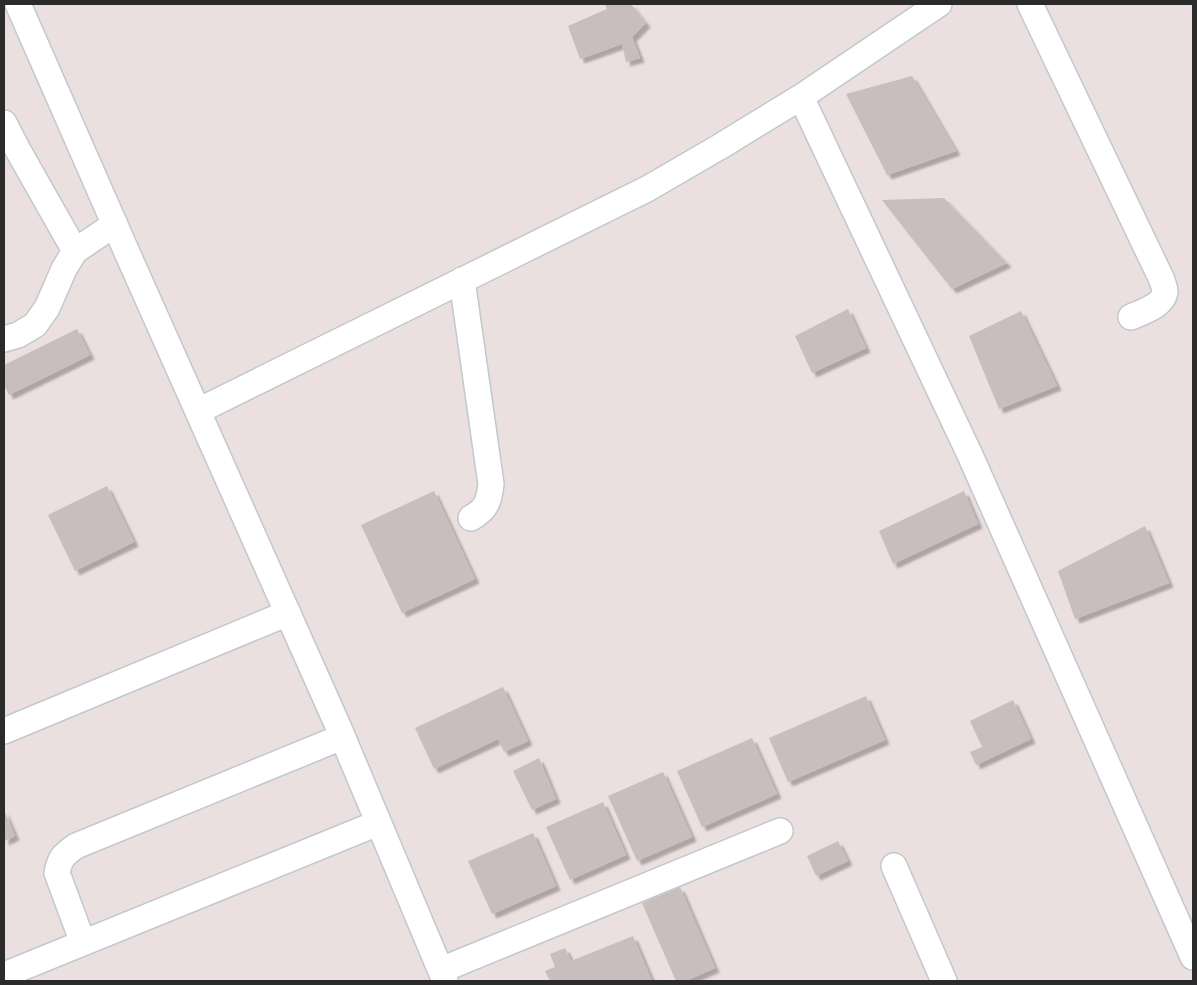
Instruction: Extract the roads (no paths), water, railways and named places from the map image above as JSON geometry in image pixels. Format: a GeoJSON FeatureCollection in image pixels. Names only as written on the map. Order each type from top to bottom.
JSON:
{"type":"FeatureCollection","features":[{"type":"Feature","properties":{"kind":"street"},"geometry":{"type":"LineString","coordinates":[[1030,4],[1162,280],[1165,291],[1162,300],[1131,317]]}},
{"type":"Feature","properties":{"kind":"street"},"geometry":{"type":"LineString","coordinates":[[198,411],[647,189],[801,97],[934,5]]}},
{"type":"Feature","properties":{"kind":"street"},"geometry":{"type":"LineString","coordinates":[[14,9],[114,224],[288,613],[443,976],[780,831]]}},
{"type":"Feature","properties":{"kind":"street"},"geometry":{"type":"LineString","coordinates":[[801,97],[970,455],[1193,957]]}},
{"type":"Feature","properties":{"kind":"street"},"geometry":{"type":"LineString","coordinates":[[4,123],[75,251]]}},
{"type":"Feature","properties":{"kind":"street"},"geometry":{"type":"LineString","coordinates":[[4,339],[18,335],[35,324],[46,308],[64,269],[75,251],[114,224]]}},
{"type":"Feature","properties":{"kind":"street"},"geometry":{"type":"LineString","coordinates":[[462,280],[491,484],[489,499],[484,509],[471,518]]}},
{"type":"Feature","properties":{"kind":"street"},"geometry":{"type":"LineString","coordinates":[[4,731],[288,613]]}},
{"type":"Feature","properties":{"kind":"street"},"geometry":{"type":"LineString","coordinates":[[83,943],[57,873],[59,862],[65,854],[76,846],[342,737]]}},
{"type":"Feature","properties":{"kind":"street"},"geometry":{"type":"LineString","coordinates":[[4,976],[378,823]]}},
{"type":"Feature","properties":{"kind":"street"},"geometry":{"type":"LineString","coordinates":[[894,866],[944,981]]}}]}
